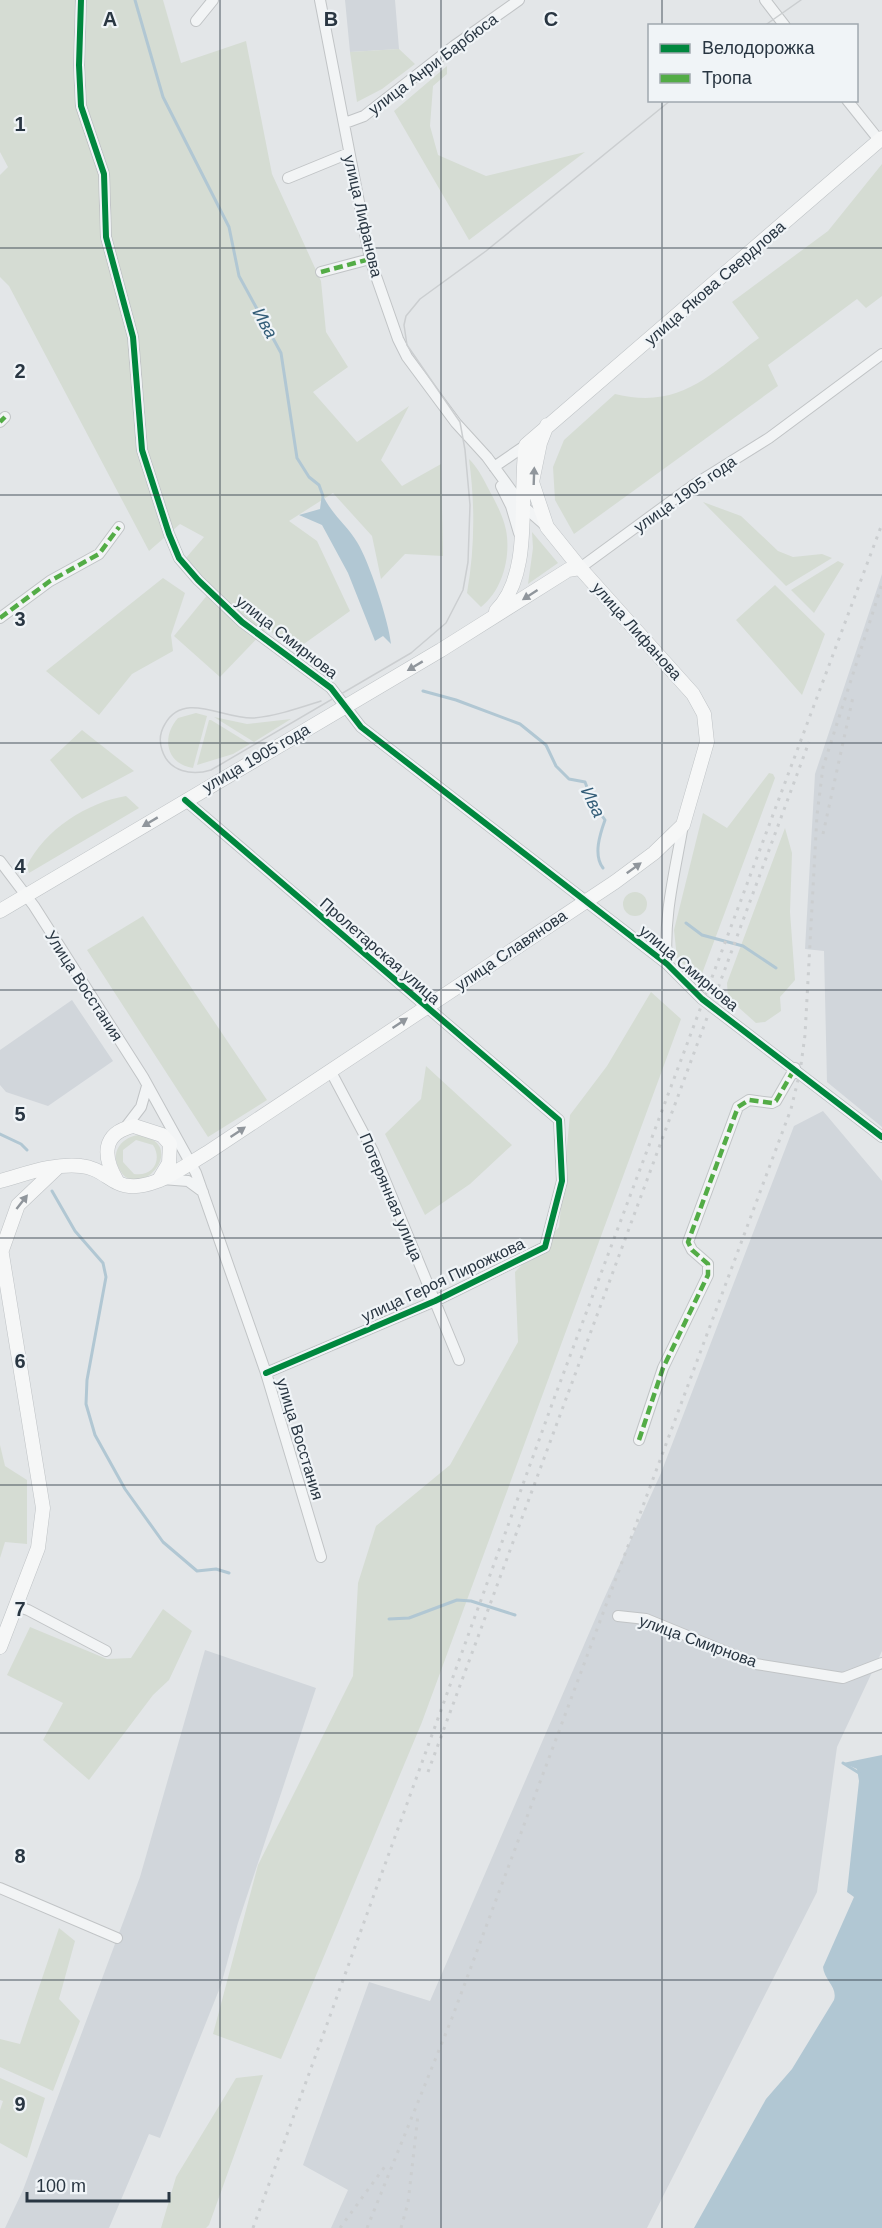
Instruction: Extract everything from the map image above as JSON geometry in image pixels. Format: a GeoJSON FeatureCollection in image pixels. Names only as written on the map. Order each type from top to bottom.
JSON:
{"type":"FeatureCollection","features":[{"type":"Feature","properties":{"kind":"main road","name":"улица Якова Свердлова"},"geometry":{"type":"LineString","coordinates":[[526,445],[881,139]]}},
{"type":"Feature","properties":{"kind":"main road"},"geometry":{"type":"LineString","coordinates":[[547,425],[540,443],[532,482],[546,527],[580,568]]}},
{"type":"Feature","properties":{"kind":"main road"},"geometry":{"type":"LineString","coordinates":[[522,505],[522,472],[526,445]]}},
{"type":"Feature","properties":{"kind":"main road","name":"улица 1905 года"},"geometry":{"type":"LineString","coordinates":[[482,626],[511,592],[517,576],[522,505]]}},
{"type":"Feature","properties":{"kind":"main road","name":"улица 1905 года"},"geometry":{"type":"LineString","coordinates":[[0,911],[482,626],[568,570],[580,568]]}},
{"type":"Feature","properties":{"kind":"main road","name":"улица Лифанова"},"geometry":{"type":"LineString","coordinates":[[580,568],[693,694]]}},
{"type":"Feature","properties":{"kind":"main road","name":"улица Славянова"},"geometry":{"type":"LineString","coordinates":[[159,1179],[188,1164],[654,853],[683,825],[707,742],[704,714],[693,694]]}},
{"type":"Feature","properties":{"kind":"main road"},"geometry":{"type":"LineString","coordinates":[[0,1181],[59,1166],[92,1168],[118,1183],[142,1186],[159,1179],[169,1163],[170,1144],[162,1135],[144,1127],[125,1128],[111,1140],[107,1148],[108,1166],[118,1183]]}},
{"type":"Feature","properties":{"kind":"main road"},"geometry":{"type":"LineString","coordinates":[[0,1647],[38,1548],[43,1508],[1,1246],[18,1205],[59,1166]]}},
{"type":"Feature","properties":{"kind":"main road"},"geometry":{"type":"LineString","coordinates":[[0,1170],[16,1176],[26,1174]]}},
{"type":"Feature","properties":{"kind":"street","name":"улица Смирнова"},"geometry":{"type":"LineString","coordinates":[[81,0],[79,65],[81,106],[104,174],[106,237],[133,337],[142,450],[179,558],[198,580],[242,622],[331,688],[362,727],[667,964],[702,999],[795,1068],[882,1137]]}},
{"type":"Feature","properties":{"kind":"street"},"geometry":{"type":"LineString","coordinates":[[196,21],[213,0]]}},
{"type":"Feature","properties":{"kind":"street","name":"улица Лифанова"},"geometry":{"type":"LineString","coordinates":[[320,0],[369,259],[398,339],[407,357],[522,505],[546,527]]}},
{"type":"Feature","properties":{"kind":"street","name":"улица Анри Барбюса"},"geometry":{"type":"LineString","coordinates":[[345,123],[364,116],[454,46],[519,0]]}},
{"type":"Feature","properties":{"kind":"street"},"geometry":{"type":"LineString","coordinates":[[765,0],[783,24]]}},
{"type":"Feature","properties":{"kind":"street"},"geometry":{"type":"LineString","coordinates":[[849,102],[881,139]]}},
{"type":"Feature","properties":{"kind":"street"},"geometry":{"type":"LineString","coordinates":[[288,178],[349,153]]}},
{"type":"Feature","properties":{"kind":"street"},"geometry":{"type":"LineString","coordinates":[[321,272],[369,259]]}},
{"type":"Feature","properties":{"kind":"street","name":"улица 1905 года"},"geometry":{"type":"LineString","coordinates":[[580,568],[692,486],[769,438],[882,354]]}},
{"type":"Feature","properties":{"kind":"street","name":"улица Лифанова"},"geometry":{"type":"LineString","coordinates":[[474,442],[506,495],[521,542]]}},
{"type":"Feature","properties":{"kind":"street"},"geometry":{"type":"LineString","coordinates":[[494,467],[526,445]]}},
{"type":"Feature","properties":{"kind":"street"},"geometry":{"type":"LineString","coordinates":[[0,618],[50,581],[99,554],[119,527]]}},
{"type":"Feature","properties":{"kind":"street","name":"Пролетарская улица"},"geometry":{"type":"LineString","coordinates":[[185,800],[559,1120]]}},
{"type":"Feature","properties":{"kind":"street"},"geometry":{"type":"LineString","coordinates":[[667,964],[665,937],[667,917],[683,825]]}},
{"type":"Feature","properties":{"kind":"street"},"geometry":{"type":"LineString","coordinates":[[0,861],[27,895]]}},
{"type":"Feature","properties":{"kind":"street","name":"Улица Восстания"},"geometry":{"type":"LineString","coordinates":[[27,895],[157,1103]]}},
{"type":"Feature","properties":{"kind":"street"},"geometry":{"type":"LineString","coordinates":[[639,1440],[663,1368],[708,1275],[708,1264],[692,1250],[688,1242],[738,1107],[749,1100],[772,1103],[776,1101],[795,1068]]}},
{"type":"Feature","properties":{"kind":"street","name":"Потерянная улица"},"geometry":{"type":"LineString","coordinates":[[330,1070],[373,1151],[459,1360]]}},
{"type":"Feature","properties":{"kind":"street"},"geometry":{"type":"LineString","coordinates":[[125,1128],[141,1107],[145,1082]]}},
{"type":"Feature","properties":{"kind":"street"},"geometry":{"type":"LineString","coordinates":[[157,1103],[188,1164]]}},
{"type":"Feature","properties":{"kind":"street"},"geometry":{"type":"LineString","coordinates":[[157,1103],[170,1144],[179,1157],[188,1164]]}},
{"type":"Feature","properties":{"kind":"street","name":"улица Героя Пирожкова"},"geometry":{"type":"LineString","coordinates":[[266,1373],[435,1301],[545,1247],[562,1180],[559,1120]]}},
{"type":"Feature","properties":{"kind":"street","name":"улица Восстания"},"geometry":{"type":"LineString","coordinates":[[188,1164],[205,1193],[266,1373],[321,1557]]}},
{"type":"Feature","properties":{"kind":"street"},"geometry":{"type":"LineString","coordinates":[[159,1179],[188,1181],[205,1193]]}},
{"type":"Feature","properties":{"kind":"street"},"geometry":{"type":"LineString","coordinates":[[16,1606],[106,1651]]}},
{"type":"Feature","properties":{"kind":"street","name":"улица Смирнова"},"geometry":{"type":"LineString","coordinates":[[618,1616],[646,1619],[756,1664],[843,1678],[882,1663]]}},
{"type":"Feature","properties":{"kind":"street"},"geometry":{"type":"LineString","coordinates":[[0,1888],[117,1938]]}},
{"type":"Feature","properties":{"kind":"shaded area"},"geometry":{"type":"Polygon","coordinates":[[[0,0],[163,0],[181,63],[246,41],[272,174],[321,281],[326,332],[348,367],[313,392],[357,442],[409,406],[381,460],[402,486],[441,464],[443,556],[405,554],[381,579],[372,536],[333,493],[289,521],[317,541],[350,611],[294,651],[267,628],[220,677],[174,636],[213,588],[185,559],[204,537],[180,524],[149,551],[9,286],[0,277],[0,175],[8,167],[0,152],[0,0]]]}},
{"type":"Feature","properties":{"kind":"shaded area"},"geometry":{"type":"Polygon","coordinates":[[[345,0],[395,0],[399,49],[350,52],[345,0]]]}},
{"type":"Feature","properties":{"kind":"shaded area"},"geometry":{"type":"Polygon","coordinates":[[[399,49],[415,64],[382,89],[357,102],[350,52],[399,49]]]}},
{"type":"Feature","properties":{"kind":"shaded area"},"geometry":{"type":"Polygon","coordinates":[[[447,66],[447,74],[433,86],[430,126],[438,155],[486,176],[585,152],[469,240],[394,111],[447,66]]]}},
{"type":"Feature","properties":{"kind":"shaded area"},"geometry":{"type":"Polygon","coordinates":[[[882,164],[882,296],[866,308],[857,299],[768,365],[778,386],[574,534],[555,500],[553,467],[564,440],[615,394],[638,398],[677,393],[709,376],[759,338],[732,302],[828,231],[882,164]]]}},
{"type":"Feature","properties":{"kind":"shaded area"},"geometry":{"type":"Polygon","coordinates":[[[469,459],[481,475],[498,507],[505,524],[507,540],[504,572],[495,591],[481,607],[467,593],[472,559],[473,526],[469,459]]]}},
{"type":"Feature","properties":{"kind":"shaded area"},"geometry":{"type":"Polygon","coordinates":[[[703,502],[741,516],[778,551],[793,557],[822,554],[832,558],[786,586],[703,502]]]}},
{"type":"Feature","properties":{"kind":"shaded area"},"geometry":{"type":"Polygon","coordinates":[[[532,532],[558,563],[528,584],[533,548],[532,532]]]}},
{"type":"Feature","properties":{"kind":"shaded area"},"geometry":{"type":"Polygon","coordinates":[[[838,561],[844,564],[814,613],[791,590],[838,561]]]}},
{"type":"Feature","properties":{"kind":"shaded area"},"geometry":{"type":"Polygon","coordinates":[[[882,574],[882,1127],[827,1082],[824,951],[805,949],[815,774],[882,574]]]}},
{"type":"Feature","properties":{"kind":"shaded area"},"geometry":{"type":"Polygon","coordinates":[[[163,578],[185,593],[171,635],[173,651],[132,674],[99,715],[46,671],[163,578]]]}},
{"type":"Feature","properties":{"kind":"shaded area"},"geometry":{"type":"Polygon","coordinates":[[[775,585],[825,634],[802,695],[736,620],[775,585]]]}},
{"type":"Feature","properties":{"kind":"shaded area"},"geometry":{"type":"Polygon","coordinates":[[[196,713],[207,716],[193,768],[177,761],[169,749],[168,741],[169,733],[178,718],[196,713]]]}},
{"type":"Feature","properties":{"kind":"shaded area"},"geometry":{"type":"Polygon","coordinates":[[[214,717],[247,724],[291,719],[254,742],[214,717]]]}},
{"type":"Feature","properties":{"kind":"shaded area"},"geometry":{"type":"Polygon","coordinates":[[[209,720],[250,744],[233,754],[197,765],[209,720]]]}},
{"type":"Feature","properties":{"kind":"shaded area"},"geometry":{"type":"Polygon","coordinates":[[[82,730],[134,771],[82,799],[50,760],[82,730]]]}},
{"type":"Feature","properties":{"kind":"shaded area"},"geometry":{"type":"Polygon","coordinates":[[[769,773],[775,778],[700,979],[677,958],[674,930],[703,813],[727,828],[769,773]]]}},
{"type":"Feature","properties":{"kind":"shaded area"},"geometry":{"type":"Polygon","coordinates":[[[126,796],[139,808],[29,873],[27,866],[35,853],[56,830],[82,811],[126,796]]]}},
{"type":"Feature","properties":{"kind":"shaded area"},"geometry":{"type":"Polygon","coordinates":[[[785,828],[792,853],[790,912],[795,980],[780,997],[781,1011],[765,1022],[756,1023],[728,998],[727,983],[785,828]]]}},
{"type":"Feature","properties":{"kind":"shaded area"},"geometry":{"type":"Polygon","coordinates":[[[635,892],[640,893],[646,899],[646,909],[640,915],[635,916],[630,915],[624,909],[623,904],[624,899],[630,893],[635,892]]]}},
{"type":"Feature","properties":{"kind":"shaded area"},"geometry":{"type":"Polygon","coordinates":[[[143,916],[267,1100],[208,1137],[87,950],[143,916]]]}},
{"type":"Feature","properties":{"kind":"shaded area"},"geometry":{"type":"Polygon","coordinates":[[[651,992],[681,1019],[422,1722],[281,2059],[213,2034],[258,1865],[353,1676],[358,1583],[376,1526],[450,1465],[518,1342],[515,1272],[559,1227],[570,1115],[607,1066],[651,992]]]}},
{"type":"Feature","properties":{"kind":"shaded area"},"geometry":{"type":"Polygon","coordinates":[[[72,1000],[113,1061],[48,1106],[6,1092],[0,1085],[0,1050],[72,1000]]]}},
{"type":"Feature","properties":{"kind":"shaded area"},"geometry":{"type":"Polygon","coordinates":[[[426,1066],[512,1145],[470,1184],[425,1215],[385,1134],[421,1099],[426,1066]]]}},
{"type":"Feature","properties":{"kind":"shaded area"},"geometry":{"type":"Polygon","coordinates":[[[823,1111],[882,1181],[882,1651],[837,1747],[817,1892],[647,2228],[331,2228],[348,2190],[303,2165],[369,1982],[430,2001],[603,1601],[661,1473],[794,1126],[823,1111]]]}},
{"type":"Feature","properties":{"kind":"shaded area"},"geometry":{"type":"Polygon","coordinates":[[[138,1135],[154,1140],[161,1150],[160,1160],[155,1170],[146,1178],[135,1180],[125,1177],[116,1159],[120,1145],[138,1135]],[[136,1140],[123,1150],[123,1162],[134,1174],[146,1173],[154,1167],[157,1157],[153,1145],[136,1140]]]}},
{"type":"Feature","properties":{"kind":"shaded area"},"geometry":{"type":"Polygon","coordinates":[[[0,1445],[5,1466],[27,1480],[27,1544],[5,1542],[0,1558],[0,1445]]]}},
{"type":"Feature","properties":{"kind":"shaded area"},"geometry":{"type":"Polygon","coordinates":[[[163,1609],[192,1631],[169,1680],[153,1695],[89,1780],[43,1740],[63,1703],[7,1675],[30,1627],[107,1659],[131,1658],[163,1609]]]}},
{"type":"Feature","properties":{"kind":"shaded area"},"geometry":{"type":"Polygon","coordinates":[[[205,1650],[316,1688],[238,1923],[221,1985],[160,2138],[149,2134],[109,2228],[5,2228],[23,2190],[140,1877],[205,1650]]]}},
{"type":"Feature","properties":{"kind":"shaded area"},"geometry":{"type":"Polygon","coordinates":[[[59,1928],[75,1941],[59,1999],[80,2021],[53,2091],[0,2067],[0,2039],[20,2044],[59,1928]]]}},
{"type":"Feature","properties":{"kind":"shaded area"},"geometry":{"type":"Polygon","coordinates":[[[263,2075],[209,2225],[206,2228],[161,2228],[176,2177],[236,2078],[263,2075]]]}},
{"type":"Feature","properties":{"kind":"shaded area"},"geometry":{"type":"Polygon","coordinates":[[[0,2078],[45,2098],[27,2158],[0,2143],[0,2110],[3,2101],[0,2100],[0,2078]]]}},
{"type":"Feature","properties":{"kind":"water"},"geometry":{"type":"Polygon","coordinates":[[[322,493],[329,507],[353,536],[362,551],[383,607],[391,644],[383,636],[375,641],[348,573],[322,525],[299,515],[320,509],[322,493]]]}},
{"type":"Feature","properties":{"kind":"water"},"geometry":{"type":"Polygon","coordinates":[[[882,1755],[882,2228],[694,2228],[766,2099],[792,2069],[834,2000],[833,1987],[823,1967],[854,1897],[847,1892],[859,1781],[857,1769],[843,1763],[882,1755]]]}},
{"type":"Feature","properties":{"kind":"waterway","name":"Ива"},"geometry":{"type":"LineString","coordinates":[[135,0],[163,97],[229,227],[239,276],[281,353],[297,458],[309,477],[319,485],[323,496]]}},
{"type":"Feature","properties":{"kind":"waterway","name":"Ива"},"geometry":{"type":"LineString","coordinates":[[423,691],[456,700],[520,724],[546,745],[556,766],[569,779],[585,782],[593,803],[605,820],[598,851],[603,868]]}},
{"type":"Feature","properties":{"kind":"waterway","name":"Ива"},"geometry":{"type":"LineString","coordinates":[[686,923],[702,935],[743,946],[776,968]]}},
{"type":"Feature","properties":{"kind":"waterway"},"geometry":{"type":"LineString","coordinates":[[0,1134],[21,1144],[27,1150]]}},
{"type":"Feature","properties":{"kind":"waterway"},"geometry":{"type":"LineString","coordinates":[[52,1191],[75,1231],[103,1263],[106,1277],[87,1380],[86,1404],[95,1435],[125,1489],[163,1542],[197,1571],[216,1569],[229,1573]]}},
{"type":"Feature","properties":{"kind":"waterway"},"geometry":{"type":"LineString","coordinates":[[389,1619],[409,1618],[457,1600],[471,1601],[515,1615]]}},
{"type":"Feature","properties":{"kind":"waterway"},"geometry":{"type":"LineString","coordinates":[[843,1763],[859,1773]]}},
{"type":"Feature","properties":{"kind":"tram line"},"geometry":{"type":"LineString","coordinates":[[767,24],[801,0]]}},
{"type":"Feature","properties":{"kind":"tram line"},"geometry":{"type":"LineString","coordinates":[[321,701],[279,714],[254,718],[206,709],[183,709],[173,714],[165,724],[160,743],[165,757],[176,768],[189,772],[211,770],[411,653],[446,623],[463,590],[468,562],[470,505],[465,450],[460,422],[407,345],[404,325],[406,316],[420,299],[486,251],[669,102]]}},
{"type":"Feature","properties":{"kind":"railway"},"geometry":{"type":"LineString","coordinates":[[253,2228],[555,1396],[882,524]]}},
{"type":"Feature","properties":{"kind":"railway"},"geometry":{"type":"LineString","coordinates":[[367,2228],[452,2018],[791,1109],[800,1072],[805,1035],[817,815],[823,767],[882,584]]}},
{"type":"Feature","properties":{"kind":"railway"},"geometry":{"type":"LineString","coordinates":[[823,834],[853,697]]}},
{"type":"Feature","properties":{"kind":"railway"},"geometry":{"type":"LineString","coordinates":[[428,1772],[809,742]]}},
{"type":"Feature","properties":{"kind":"railway"},"geometry":{"type":"LineString","coordinates":[[401,2228],[408,2203],[418,2115]]}},
{"type":"Feature","properties":{"kind":"railway"},"geometry":{"type":"LineString","coordinates":[[340,2228],[386,2165]]}},
{"type":"Feature","properties":{"kind":"marked path"},"geometry":{"type":"LineString","coordinates":[[321,272],[370,259]]}},
{"type":"Feature","properties":{"kind":"marked path"},"geometry":{"type":"LineString","coordinates":[[0,422],[5,417]]}},
{"type":"Feature","properties":{"kind":"marked path"},"geometry":{"type":"LineString","coordinates":[[0,618],[50,581],[99,554],[119,527]]}},
{"type":"Feature","properties":{"kind":"marked path"},"geometry":{"type":"LineString","coordinates":[[639,1440],[663,1368],[708,1275],[708,1264],[692,1250],[688,1242],[738,1107],[749,1100],[772,1103],[776,1101],[795,1068]]}},
{"type":"Feature","properties":{"kind":"cycle path"},"geometry":{"type":"LineString","coordinates":[[81,0],[79,65],[81,106],[104,174],[106,237],[133,337],[142,450],[179,558],[198,580],[242,622],[331,688],[361,727],[667,964],[702,999],[882,1137]]}},
{"type":"Feature","properties":{"kind":"cycle path"},"geometry":{"type":"LineString","coordinates":[[185,800],[559,1120],[562,1181],[545,1247],[435,1301],[266,1373]]}}]}
